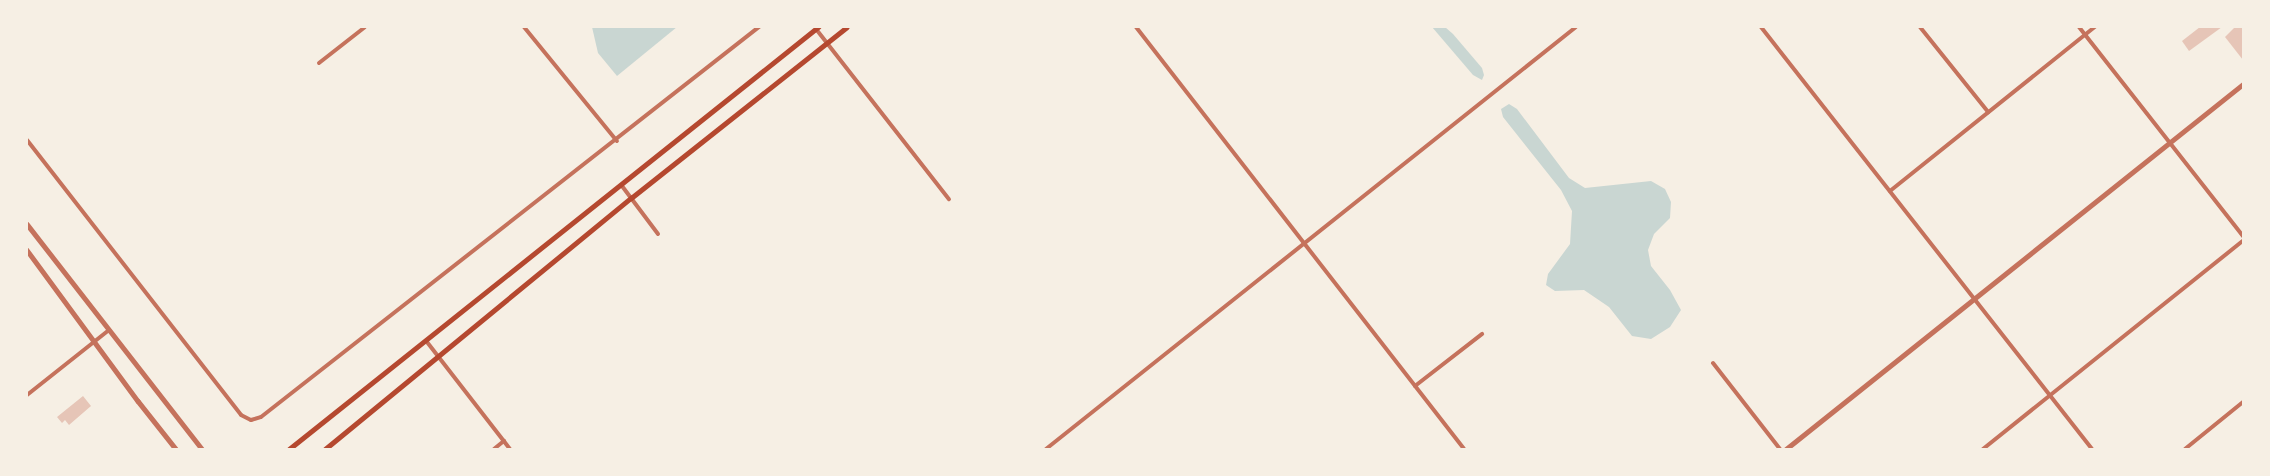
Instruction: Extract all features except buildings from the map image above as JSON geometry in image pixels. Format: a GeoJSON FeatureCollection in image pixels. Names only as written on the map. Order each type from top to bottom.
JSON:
{"type":"FeatureCollection","features":[{"type":"Feature","properties":{"kind":"main road"},"geometry":{"type":"LineString","coordinates":[[325,449],[631,198],[847,27]]}},
{"type":"Feature","properties":{"kind":"main road"},"geometry":{"type":"LineString","coordinates":[[289,449],[427,342],[817,28]]}},
{"type":"Feature","properties":{"kind":"street"},"geometry":{"type":"LineString","coordinates":[[318,63],[365,27]]}},
{"type":"Feature","properties":{"kind":"street"},"geometry":{"type":"LineString","coordinates":[[524,27],[616,141]]}},
{"type":"Feature","properties":{"kind":"street"},"geometry":{"type":"LineString","coordinates":[[27,140],[241,415],[251,420],[261,417],[759,27]]}},
{"type":"Feature","properties":{"kind":"street"},"geometry":{"type":"LineString","coordinates":[[1136,27],[1464,449]]}},
{"type":"Feature","properties":{"kind":"street"},"geometry":{"type":"LineString","coordinates":[[1046,449],[1576,27]]}},
{"type":"Feature","properties":{"kind":"street"},"geometry":{"type":"LineString","coordinates":[[1761,27],[2092,449]]}},
{"type":"Feature","properties":{"kind":"street"},"geometry":{"type":"LineString","coordinates":[[1920,27],[1988,112]]}},
{"type":"Feature","properties":{"kind":"street"},"geometry":{"type":"LineString","coordinates":[[2079,27],[2243,236]]}},
{"type":"Feature","properties":{"kind":"street"},"geometry":{"type":"LineString","coordinates":[[1890,191],[2095,27]]}},
{"type":"Feature","properties":{"kind":"street"},"geometry":{"type":"LineString","coordinates":[[817,28],[949,199]]}},
{"type":"Feature","properties":{"kind":"street"},"geometry":{"type":"LineString","coordinates":[[1786,449],[2243,84]]}},
{"type":"Feature","properties":{"kind":"street"},"geometry":{"type":"LineString","coordinates":[[622,186],[658,234]]}},
{"type":"Feature","properties":{"kind":"street"},"geometry":{"type":"LineString","coordinates":[[27,224],[202,449]]}},
{"type":"Feature","properties":{"kind":"street"},"geometry":{"type":"LineString","coordinates":[[1983,449],[2243,241]]}},
{"type":"Feature","properties":{"kind":"street"},"geometry":{"type":"LineString","coordinates":[[27,250],[176,449]]}},
{"type":"Feature","properties":{"kind":"street"},"geometry":{"type":"LineString","coordinates":[[27,395],[109,330]]}},
{"type":"Feature","properties":{"kind":"street"},"geometry":{"type":"LineString","coordinates":[[1415,386],[1482,334]]}},
{"type":"Feature","properties":{"kind":"street"},"geometry":{"type":"LineString","coordinates":[[427,342],[510,449]]}},
{"type":"Feature","properties":{"kind":"street"},"geometry":{"type":"LineString","coordinates":[[1713,363],[1780,449]]}},
{"type":"Feature","properties":{"kind":"street"},"geometry":{"type":"LineString","coordinates":[[2185,449],[2243,402]]}},
{"type":"Feature","properties":{"kind":"street"},"geometry":{"type":"LineString","coordinates":[[494,449],[504,441]]}},
{"type":"Feature","properties":{"kind":"shaded area"},"geometry":{"type":"Polygon","coordinates":[[[592,27],[677,27],[617,76],[598,53],[592,27]]]}},
{"type":"Feature","properties":{"kind":"shaded area"},"geometry":{"type":"Polygon","coordinates":[[[1432,27],[1445,27],[1453,34],[1482,68],[1484,75],[1482,80],[1473,75],[1432,27]]]}},
{"type":"Feature","properties":{"kind":"shaded area"},"geometry":{"type":"Polygon","coordinates":[[[1509,104],[1517,109],[1569,178],[1585,188],[1651,181],[1665,189],[1671,202],[1670,218],[1654,234],[1648,250],[1651,266],[1670,290],[1681,310],[1670,327],[1651,339],[1632,336],[1609,307],[1584,290],[1555,291],[1546,285],[1548,274],[1570,244],[1572,211],[1561,190],[1503,117],[1501,109],[1509,104]]]}}]}
